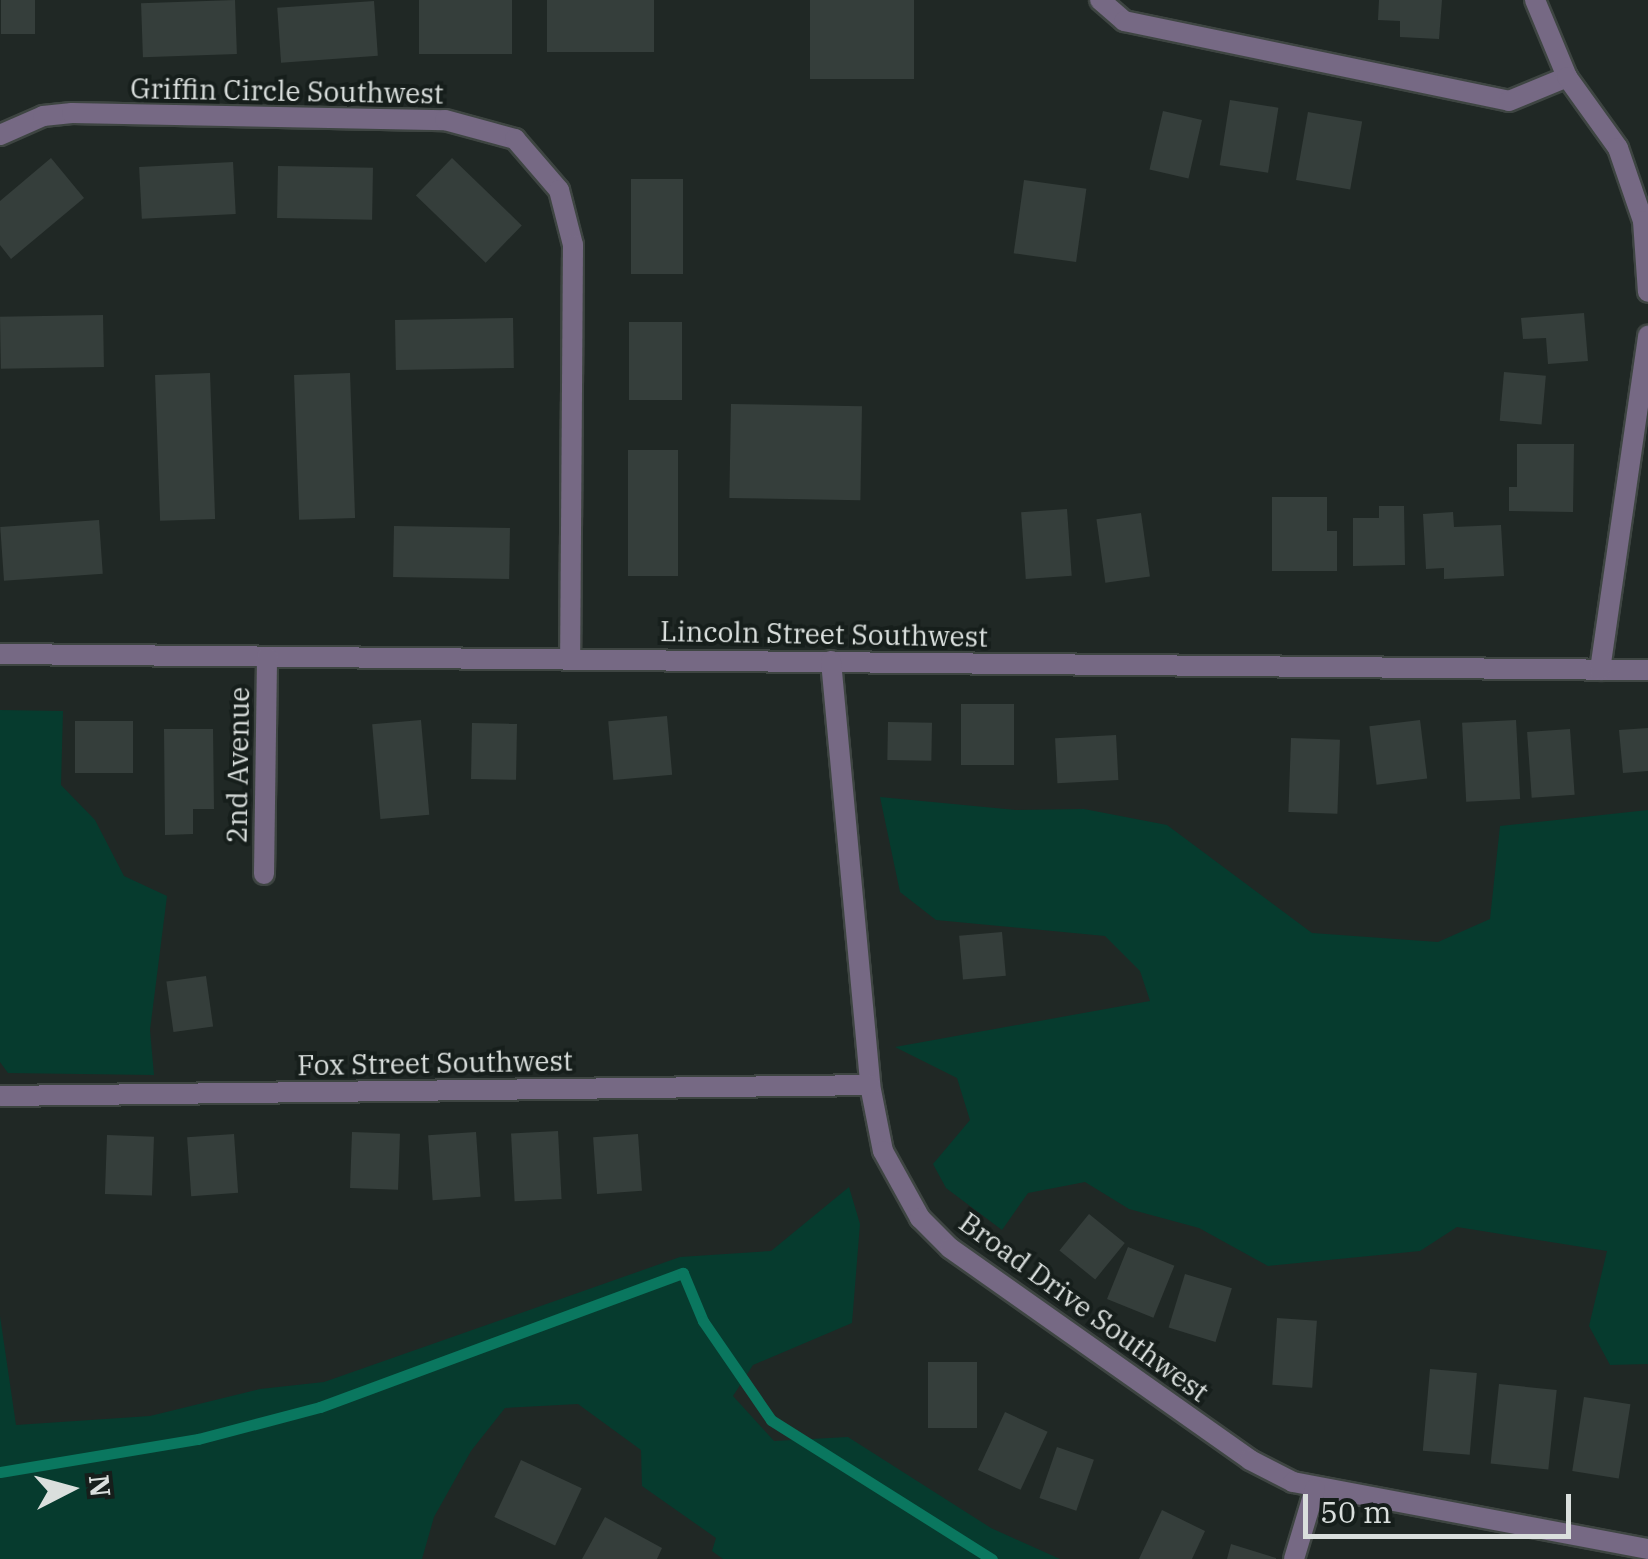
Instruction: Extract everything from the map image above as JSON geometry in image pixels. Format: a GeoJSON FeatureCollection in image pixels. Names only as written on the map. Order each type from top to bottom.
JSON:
{"type":"FeatureCollection","features":[{"type":"Feature","properties":{"kind":"street"},"geometry":{"type":"LineString","coordinates":[[1100,0],[1124,20],[1509,101],[1568,76]]}},
{"type":"Feature","properties":{"kind":"street"},"geometry":{"type":"LineString","coordinates":[[1536,0],[1568,76],[1618,148],[1644,221],[1648,292]]}},
{"type":"Feature","properties":{"kind":"street","name":"Griffin Circle Southwest"},"geometry":{"type":"LineString","coordinates":[[0,135],[43,116],[72,114],[446,120],[515,139],[559,190],[573,245],[570,659]]}},
{"type":"Feature","properties":{"kind":"street"},"geometry":{"type":"LineString","coordinates":[[1600,670],[1648,336]]}},
{"type":"Feature","properties":{"kind":"street","name":"Lincoln Street Southwest"},"geometry":{"type":"LineString","coordinates":[[0,654],[1648,670]]}},
{"type":"Feature","properties":{"kind":"street","name":"2nd Avenue"},"geometry":{"type":"LineString","coordinates":[[264,874],[267,656]]}},
{"type":"Feature","properties":{"kind":"street","name":"Broad Drive Southwest"},"geometry":{"type":"LineString","coordinates":[[831,661],[870,1085],[883,1150],[899,1188],[950,1248],[1250,1460],[1315,1489],[1648,1549]]}},
{"type":"Feature","properties":{"kind":"street","name":"Fox Street Southwest"},"geometry":{"type":"LineString","coordinates":[[0,1096],[870,1085]]}},
{"type":"Feature","properties":{"kind":"street"},"geometry":{"type":"LineString","coordinates":[[1294,1559],[1315,1489]]}},
{"type":"Feature","properties":{"kind":"green space"},"geometry":{"type":"Polygon","coordinates":[[[0,710],[63,711],[61,785],[95,820],[124,876],[167,896],[150,1030],[154,1075],[8,1073],[0,1062],[0,710]]]}},
{"type":"Feature","properties":{"kind":"green space"},"geometry":{"type":"Polygon","coordinates":[[[880,797],[1016,810],[1084,809],[1167,825],[1312,933],[1438,942],[1490,919],[1500,826],[1648,810],[1648,1364],[1610,1365],[1589,1326],[1607,1251],[1457,1227],[1420,1251],[1268,1266],[1199,1228],[1129,1209],[1085,1182],[1028,1193],[1002,1230],[946,1188],[933,1164],[970,1120],[957,1078],[895,1047],[1150,1001],[1140,971],[1105,936],[936,920],[900,892],[880,797]]]}},
{"type":"Feature","properties":{"kind":"green space"},"geometry":{"type":"Polygon","coordinates":[[[849,1187],[860,1224],[852,1323],[753,1365],[733,1396],[774,1441],[848,1437],[991,1528],[1060,1559],[723,1559],[712,1551],[716,1538],[642,1486],[641,1450],[578,1404],[505,1408],[471,1451],[434,1517],[422,1559],[0,1559],[0,1316],[16,1425],[150,1416],[260,1389],[324,1382],[680,1257],[771,1251],[849,1187]]]}},
{"type":"Feature","properties":{"kind":"building"},"geometry":{"type":"Polygon","coordinates":[[[1,0],[35,0],[35,34],[1,34],[1,0]]]}},
{"type":"Feature","properties":{"kind":"building"},"geometry":{"type":"Polygon","coordinates":[[[235,0],[237,54],[143,57],[141,3],[235,0]]]}},
{"type":"Feature","properties":{"kind":"building"},"geometry":{"type":"Polygon","coordinates":[[[419,0],[512,0],[512,54],[419,54],[419,0]]]}},
{"type":"Feature","properties":{"kind":"building"},"geometry":{"type":"Polygon","coordinates":[[[547,0],[654,0],[654,52],[547,52],[547,0]]]}},
{"type":"Feature","properties":{"kind":"building"},"geometry":{"type":"Polygon","coordinates":[[[810,0],[914,0],[914,79],[810,79],[810,0]]]}},
{"type":"Feature","properties":{"kind":"building"},"geometry":{"type":"Polygon","coordinates":[[[1379,0],[1442,0],[1439,39],[1400,37],[1400,21],[1378,20],[1379,0]]]}},
{"type":"Feature","properties":{"kind":"building"},"geometry":{"type":"Polygon","coordinates":[[[374,1],[378,56],[281,63],[277,8],[374,1]]]}},
{"type":"Feature","properties":{"kind":"building"},"geometry":{"type":"Polygon","coordinates":[[[1230,100],[1278,108],[1268,173],[1220,165],[1230,100]]]}},
{"type":"Feature","properties":{"kind":"building"},"geometry":{"type":"Polygon","coordinates":[[[1163,111],[1202,120],[1188,178],[1150,169],[1163,111]]]}},
{"type":"Feature","properties":{"kind":"building"},"geometry":{"type":"Polygon","coordinates":[[[1308,112],[1362,122],[1350,190],[1296,180],[1308,112]]]}},
{"type":"Feature","properties":{"kind":"building"},"geometry":{"type":"Polygon","coordinates":[[[51,158],[84,198],[11,259],[0,245],[0,201],[51,158]]]}},
{"type":"Feature","properties":{"kind":"building"},"geometry":{"type":"Polygon","coordinates":[[[452,158],[522,225],[486,263],[416,195],[452,158]]]}},
{"type":"Feature","properties":{"kind":"building"},"geometry":{"type":"Polygon","coordinates":[[[233,162],[236,214],[142,219],[139,167],[233,162]]]}},
{"type":"Feature","properties":{"kind":"building"},"geometry":{"type":"Polygon","coordinates":[[[278,166],[373,168],[372,220],[277,218],[278,166]]]}},
{"type":"Feature","properties":{"kind":"building"},"geometry":{"type":"Polygon","coordinates":[[[631,179],[683,179],[683,274],[631,274],[631,179]]]}},
{"type":"Feature","properties":{"kind":"building"},"geometry":{"type":"Polygon","coordinates":[[[1024,180],[1086,189],[1076,262],[1014,253],[1024,180]]]}},
{"type":"Feature","properties":{"kind":"building"},"geometry":{"type":"Polygon","coordinates":[[[1584,313],[1588,361],[1548,364],[1546,338],[1523,339],[1521,318],[1584,313]]]}},
{"type":"Feature","properties":{"kind":"building"},"geometry":{"type":"Polygon","coordinates":[[[103,315],[104,367],[1,369],[0,317],[103,315]]]}},
{"type":"Feature","properties":{"kind":"building"},"geometry":{"type":"Polygon","coordinates":[[[513,318],[514,368],[396,370],[395,320],[513,318]]]}},
{"type":"Feature","properties":{"kind":"building"},"geometry":{"type":"Polygon","coordinates":[[[629,322],[682,322],[682,400],[629,400],[629,322]]]}},
{"type":"Feature","properties":{"kind":"building"},"geometry":{"type":"Polygon","coordinates":[[[1504,372],[1546,376],[1542,424],[1500,421],[1504,372]]]}},
{"type":"Feature","properties":{"kind":"building"},"geometry":{"type":"Polygon","coordinates":[[[210,373],[215,519],[160,521],[155,375],[210,373]]]}},
{"type":"Feature","properties":{"kind":"building"},"geometry":{"type":"Polygon","coordinates":[[[350,373],[355,518],[299,520],[294,375],[350,373]]]}},
{"type":"Feature","properties":{"kind":"building"},"geometry":{"type":"Polygon","coordinates":[[[731,404],[862,406],[860,500],[729,498],[731,404]]]}},
{"type":"Feature","properties":{"kind":"building"},"geometry":{"type":"Polygon","coordinates":[[[1517,444],[1574,444],[1573,512],[1509,511],[1509,487],[1517,487],[1517,444]]]}},
{"type":"Feature","properties":{"kind":"building"},"geometry":{"type":"Polygon","coordinates":[[[628,450],[678,450],[678,576],[628,576],[628,450]]]}},
{"type":"Feature","properties":{"kind":"building"},"geometry":{"type":"Polygon","coordinates":[[[1272,497],[1327,497],[1327,531],[1337,531],[1337,571],[1272,571],[1272,497]]]}},
{"type":"Feature","properties":{"kind":"building"},"geometry":{"type":"Polygon","coordinates":[[[1379,506],[1404,506],[1405,565],[1353,566],[1353,518],[1379,518],[1379,506]]]}},
{"type":"Feature","properties":{"kind":"building"},"geometry":{"type":"Polygon","coordinates":[[[1067,509],[1072,576],[1026,579],[1021,512],[1067,509]]]}},
{"type":"Feature","properties":{"kind":"building"},"geometry":{"type":"Polygon","coordinates":[[[1453,512],[1454,527],[1501,525],[1504,576],[1444,579],[1444,568],[1426,569],[1423,514],[1453,512]]]}},
{"type":"Feature","properties":{"kind":"building"},"geometry":{"type":"Polygon","coordinates":[[[1141,513],[1150,576],[1105,583],[1096,519],[1141,513]]]}},
{"type":"Feature","properties":{"kind":"building"},"geometry":{"type":"Polygon","coordinates":[[[99,520],[103,574],[4,581],[0,527],[99,520]]]}},
{"type":"Feature","properties":{"kind":"building"},"geometry":{"type":"Polygon","coordinates":[[[394,526],[510,528],[509,579],[393,577],[394,526]]]}},
{"type":"Feature","properties":{"kind":"building"},"geometry":{"type":"Polygon","coordinates":[[[961,704],[1014,704],[1014,765],[961,765],[961,704]]]}},
{"type":"Feature","properties":{"kind":"building"},"geometry":{"type":"Polygon","coordinates":[[[667,716],[672,775],[613,780],[608,721],[667,716]]]}},
{"type":"Feature","properties":{"kind":"building"},"geometry":{"type":"Polygon","coordinates":[[[421,720],[429,815],[380,819],[372,724],[421,720]]]}},
{"type":"Feature","properties":{"kind":"building"},"geometry":{"type":"Polygon","coordinates":[[[1420,720],[1427,779],[1377,785],[1369,726],[1420,720]]]}},
{"type":"Feature","properties":{"kind":"building"},"geometry":{"type":"Polygon","coordinates":[[[1516,720],[1520,799],[1466,802],[1462,723],[1516,720]]]}},
{"type":"Feature","properties":{"kind":"building"},"geometry":{"type":"Polygon","coordinates":[[[75,721],[133,721],[133,773],[75,773],[75,721]]]}},
{"type":"Feature","properties":{"kind":"building"},"geometry":{"type":"Polygon","coordinates":[[[888,722],[932,723],[931,761],[887,760],[888,722]]]}},
{"type":"Feature","properties":{"kind":"building"},"geometry":{"type":"Polygon","coordinates":[[[472,723],[517,724],[516,780],[471,779],[472,723]]]}},
{"type":"Feature","properties":{"kind":"building"},"geometry":{"type":"Polygon","coordinates":[[[1648,728],[1648,771],[1623,773],[1619,730],[1648,728]]]}},
{"type":"Feature","properties":{"kind":"building"},"geometry":{"type":"Polygon","coordinates":[[[164,729],[213,729],[214,809],[193,809],[193,834],[165,835],[164,729]]]}},
{"type":"Feature","properties":{"kind":"building"},"geometry":{"type":"Polygon","coordinates":[[[1570,729],[1575,795],[1532,798],[1527,732],[1570,729]]]}},
{"type":"Feature","properties":{"kind":"building"},"geometry":{"type":"Polygon","coordinates":[[[1116,735],[1118,780],[1057,783],[1055,738],[1116,735]]]}},
{"type":"Feature","properties":{"kind":"building"},"geometry":{"type":"Polygon","coordinates":[[[1291,738],[1340,740],[1337,814],[1288,812],[1291,738]]]}},
{"type":"Feature","properties":{"kind":"building"},"geometry":{"type":"Polygon","coordinates":[[[1002,932],[1006,976],[963,980],[959,936],[1002,932]]]}},
{"type":"Feature","properties":{"kind":"building"},"geometry":{"type":"Polygon","coordinates":[[[206,976],[213,1027],[173,1032],[166,982],[206,976]]]}},
{"type":"Feature","properties":{"kind":"building"},"geometry":{"type":"Polygon","coordinates":[[[558,1131],[562,1199],[515,1201],[511,1133],[558,1131]]]}},
{"type":"Feature","properties":{"kind":"building"},"geometry":{"type":"Polygon","coordinates":[[[352,1132],[400,1134],[398,1190],[350,1188],[352,1132]]]}},
{"type":"Feature","properties":{"kind":"building"},"geometry":{"type":"Polygon","coordinates":[[[476,1132],[481,1197],[433,1200],[428,1135],[476,1132]]]}},
{"type":"Feature","properties":{"kind":"building"},"geometry":{"type":"Polygon","coordinates":[[[234,1134],[238,1193],[191,1196],[187,1137],[234,1134]]]}},
{"type":"Feature","properties":{"kind":"building"},"geometry":{"type":"Polygon","coordinates":[[[638,1134],[642,1191],[597,1194],[593,1137],[638,1134]]]}},
{"type":"Feature","properties":{"kind":"building"},"geometry":{"type":"Polygon","coordinates":[[[107,1135],[154,1137],[152,1196],[105,1194],[107,1135]]]}},
{"type":"Feature","properties":{"kind":"building"},"geometry":{"type":"Polygon","coordinates":[[[1089,1214],[1125,1243],[1095,1279],[1059,1251],[1089,1214]]]}},
{"type":"Feature","properties":{"kind":"building"},"geometry":{"type":"Polygon","coordinates":[[[1128,1247],[1174,1266],[1153,1318],[1107,1299],[1128,1247]]]}},
{"type":"Feature","properties":{"kind":"building"},"geometry":{"type":"Polygon","coordinates":[[[1185,1274],[1232,1288],[1215,1342],[1169,1328],[1185,1274]]]}},
{"type":"Feature","properties":{"kind":"building"},"geometry":{"type":"Polygon","coordinates":[[[1277,1318],[1317,1321],[1312,1388],[1272,1385],[1277,1318]]]}},
{"type":"Feature","properties":{"kind":"building"},"geometry":{"type":"Polygon","coordinates":[[[928,1362],[977,1362],[977,1428],[928,1428],[928,1362]]]}},
{"type":"Feature","properties":{"kind":"building"},"geometry":{"type":"Polygon","coordinates":[[[1430,1369],[1477,1373],[1470,1455],[1423,1451],[1430,1369]]]}},
{"type":"Feature","properties":{"kind":"building"},"geometry":{"type":"Polygon","coordinates":[[[1499,1384],[1557,1390],[1548,1470],[1491,1464],[1499,1384]]]}},
{"type":"Feature","properties":{"kind":"building"},"geometry":{"type":"Polygon","coordinates":[[[1584,1397],[1630,1404],[1619,1478],[1572,1471],[1584,1397]]]}},
{"type":"Feature","properties":{"kind":"building"},"geometry":{"type":"Polygon","coordinates":[[[1005,1412],[1048,1432],[1021,1490],[978,1470],[1005,1412]]]}},
{"type":"Feature","properties":{"kind":"building"},"geometry":{"type":"Polygon","coordinates":[[[1057,1447],[1094,1460],[1076,1511],[1039,1498],[1057,1447]]]}},
{"type":"Feature","properties":{"kind":"building"},"geometry":{"type":"Polygon","coordinates":[[[521,1460],[582,1488],[555,1545],[494,1517],[521,1460]]]}},
{"type":"Feature","properties":{"kind":"building"},"geometry":{"type":"Polygon","coordinates":[[[1162,1510],[1205,1531],[1192,1559],[1139,1559],[1162,1510]]]}},
{"type":"Feature","properties":{"kind":"building"},"geometry":{"type":"Polygon","coordinates":[[[605,1517],[662,1548],[657,1559],[582,1559],[605,1517]]]}},
{"type":"Feature","properties":{"kind":"building"},"geometry":{"type":"Polygon","coordinates":[[[1231,1544],[1276,1558],[1276,1559],[1227,1559],[1231,1544]]]}},
{"type":"Feature","properties":{"kind":"waterway"},"geometry":{"type":"LineString","coordinates":[[0,1472],[198,1439],[320,1407],[683,1273],[703,1321],[771,1420],[992,1559]]}}]}
